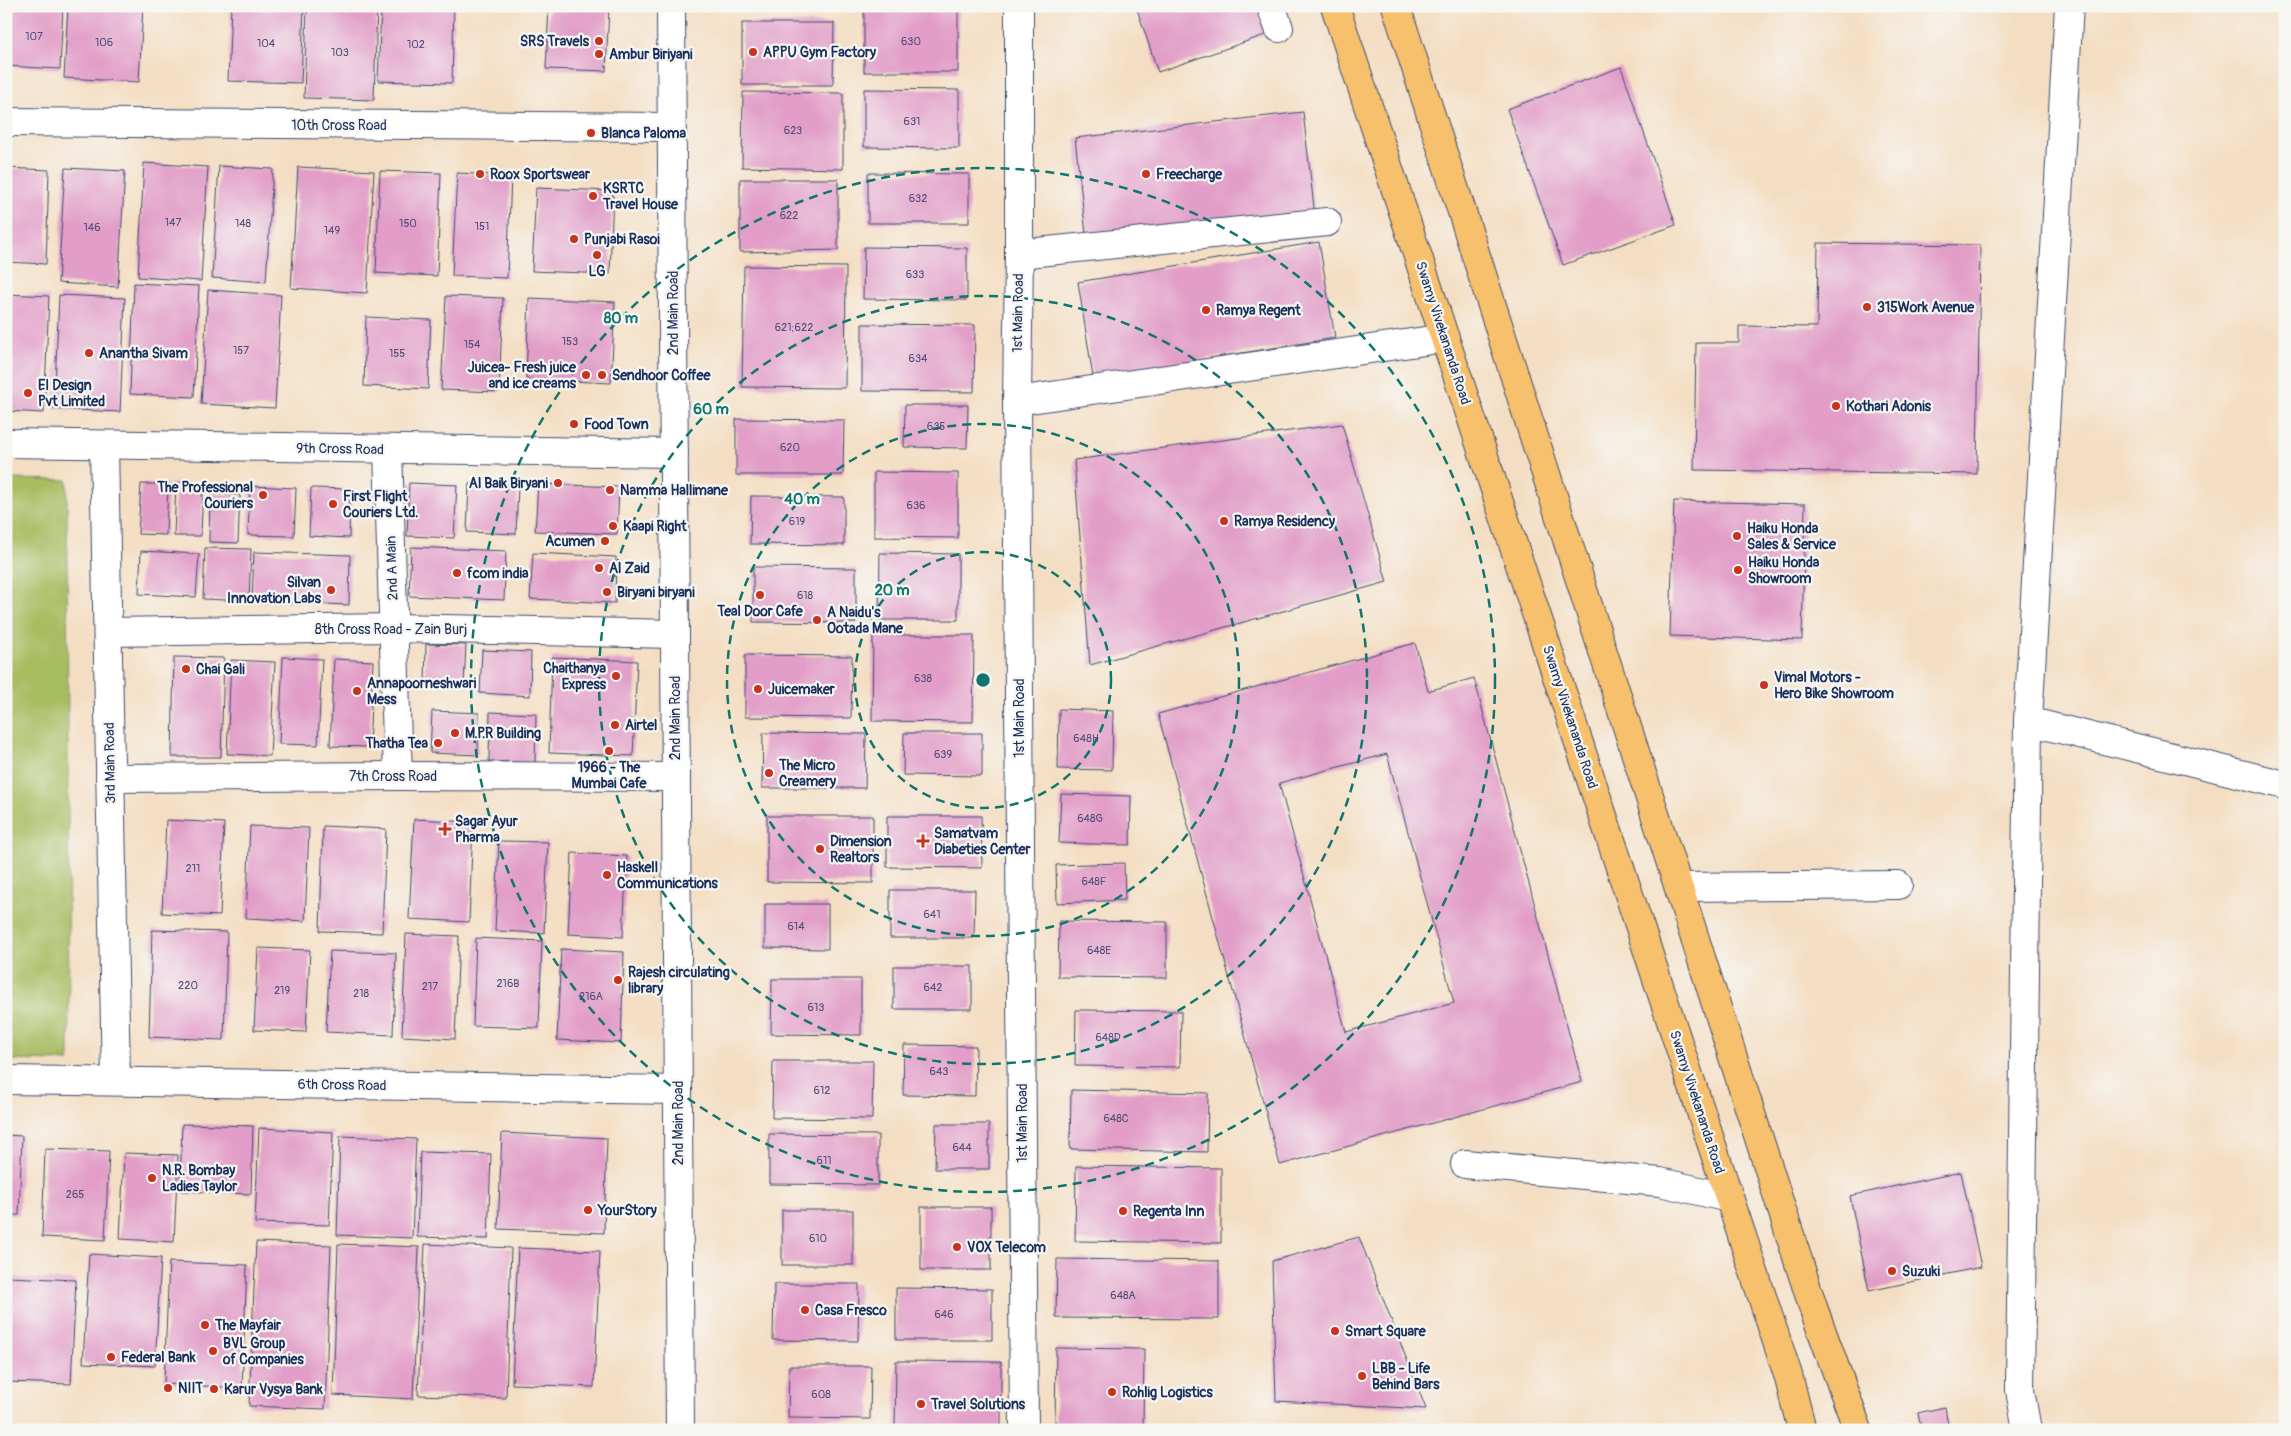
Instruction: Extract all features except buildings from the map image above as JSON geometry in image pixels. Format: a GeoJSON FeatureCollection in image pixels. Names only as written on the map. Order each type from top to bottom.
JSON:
{"type":"FeatureCollection","features":[{"type":"Feature","properties":{"kind":"main road","name":"Swamy Vivekananda Road"},"geometry":{"type":"LineString","coordinates":[[1335,6],[1788,1375],[1802,1430]]}},
{"type":"Feature","properties":{"kind":"main road"},"geometry":{"type":"LineString","coordinates":[[1396,6],[1680,887],[1814,1310],[1858,1430]]}},
{"type":"Feature","properties":{"kind":"street","name":"2nd Main Road"},"geometry":{"type":"LineString","coordinates":[[671,6],[680,1430]]}},
{"type":"Feature","properties":{"kind":"street","name":"1st Main Road"},"geometry":{"type":"LineString","coordinates":[[1019,6],[1020,254],[1017,401],[1024,1430]]}},
{"type":"Feature","properties":{"kind":"street"},"geometry":{"type":"LineString","coordinates":[[2027,1430],[2020,1390],[2028,721],[2069,6]]}},
{"type":"Feature","properties":{"kind":"street","name":"10th Cross Road"},"geometry":{"type":"LineString","coordinates":[[6,122],[672,127]]}},
{"type":"Feature","properties":{"kind":"street"},"geometry":{"type":"LineString","coordinates":[[1020,254],[1328,222]]}},
{"type":"Feature","properties":{"kind":"street"},"geometry":{"type":"LineString","coordinates":[[1017,401],[1445,338]]}},
{"type":"Feature","properties":{"kind":"street","name":"9th Cross Road"},"geometry":{"type":"LineString","coordinates":[[6,443],[674,453]]}},
{"type":"Feature","properties":{"kind":"street","name":"3rd Main Road"},"geometry":{"type":"LineString","coordinates":[[104,445],[116,1081]]}},
{"type":"Feature","properties":{"kind":"street","name":"2nd A Main"},"geometry":{"type":"LineString","coordinates":[[388,449],[398,776]]}},
{"type":"Feature","properties":{"kind":"street","name":"8th Cross Road - Zain Burj"},"geometry":{"type":"LineString","coordinates":[[108,632],[393,628],[675,634]]}},
{"type":"Feature","properties":{"kind":"street"},"geometry":{"type":"LineString","coordinates":[[2028,721],[2285,785]]}},
{"type":"Feature","properties":{"kind":"street","name":"7th Cross Road"},"geometry":{"type":"LineString","coordinates":[[110,778],[398,776],[676,778]]}},
{"type":"Feature","properties":{"kind":"street"},"geometry":{"type":"LineString","coordinates":[[1680,887],[1898,885]]}},
{"type":"Feature","properties":{"kind":"street","name":"6th Cross Road"},"geometry":{"type":"LineString","coordinates":[[6,1080],[678,1090]]}},
{"type":"Feature","properties":{"kind":"street"},"geometry":{"type":"LineString","coordinates":[[1465,1164],[1660,1182],[1729,1198]]}},
{"type":"Feature","properties":{"kind":"green space"},"geometry":{"type":"Polygon","coordinates":[[[6,479],[67,480],[69,1061],[6,1060],[6,479]]]}},
{"type":"Feature","properties":{"kind":"place","name":"SRS Travels"},"geometry":{"type":"Point","coordinates":[599,41]}},
{"type":"Feature","properties":{"kind":"place","name":"APPU Gym Factory"},"geometry":{"type":"Point","coordinates":[753,52]}},
{"type":"Feature","properties":{"kind":"place","name":"Ambur Biriyani"},"geometry":{"type":"Point","coordinates":[599,54]}},
{"type":"Feature","properties":{"kind":"place","name":"Blanca Paloma"},"geometry":{"type":"Point","coordinates":[591,133]}},
{"type":"Feature","properties":{"kind":"place","name":"Roox Sportswear"},"geometry":{"type":"Point","coordinates":[480,174]}},
{"type":"Feature","properties":{"kind":"place","name":"Freecharge"},"geometry":{"type":"Point","coordinates":[1146,174]}},
{"type":"Feature","properties":{"kind":"place","name":"KSRTC Travel House"},"geometry":{"type":"Point","coordinates":[593,196]}},
{"type":"Feature","properties":{"kind":"place","name":"Punjabi Rasoi"},"geometry":{"type":"Point","coordinates":[574,239]}},
{"type":"Feature","properties":{"kind":"place","name":"LG"},"geometry":{"type":"Point","coordinates":[597,255]}},
{"type":"Feature","properties":{"kind":"place","name":"315Work Avenue"},"geometry":{"type":"Point","coordinates":[1867,307]}},
{"type":"Feature","properties":{"kind":"place","name":"Ramya Regent"},"geometry":{"type":"Point","coordinates":[1206,310]}},
{"type":"Feature","properties":{"kind":"place","name":"Anantha Sivam"},"geometry":{"type":"Point","coordinates":[89,353]}},
{"type":"Feature","properties":{"kind":"place","name":"Juicea- Fresh juice and ice creams"},"geometry":{"type":"Point","coordinates":[586,375]}},
{"type":"Feature","properties":{"kind":"place","name":"Sendhoor Coffee"},"geometry":{"type":"Point","coordinates":[602,375]}},
{"type":"Feature","properties":{"kind":"place","name":"EI Design Pvt Limited"},"geometry":{"type":"Point","coordinates":[28,393]}},
{"type":"Feature","properties":{"kind":"place","name":"Kothari Adonis"},"geometry":{"type":"Point","coordinates":[1836,406]}},
{"type":"Feature","properties":{"kind":"place","name":"Food Town"},"geometry":{"type":"Point","coordinates":[574,424]}},
{"type":"Feature","properties":{"kind":"place","name":"Al Baik Biryani"},"geometry":{"type":"Point","coordinates":[558,483]}},
{"type":"Feature","properties":{"kind":"place","name":"Namma Hallimane"},"geometry":{"type":"Point","coordinates":[610,490]}},
{"type":"Feature","properties":{"kind":"place","name":"The Professional Couriers"},"geometry":{"type":"Point","coordinates":[263,495]}},
{"type":"Feature","properties":{"kind":"place","name":"First Flight Couriers Ltd."},"geometry":{"type":"Point","coordinates":[333,504]}},
{"type":"Feature","properties":{"kind":"place","name":"Ramya Residency"},"geometry":{"type":"Point","coordinates":[1224,521]}},
{"type":"Feature","properties":{"kind":"place","name":"Kaapi Right"},"geometry":{"type":"Point","coordinates":[613,526]}},
{"type":"Feature","properties":{"kind":"place","name":"Haiku Honda Sales & Service"},"geometry":{"type":"Point","coordinates":[1737,536]}},
{"type":"Feature","properties":{"kind":"place","name":"Acumen"},"geometry":{"type":"Point","coordinates":[605,541]}},
{"type":"Feature","properties":{"kind":"place","name":"Al Zaid"},"geometry":{"type":"Point","coordinates":[599,568]}},
{"type":"Feature","properties":{"kind":"place","name":"Haiku Honda Showroom"},"geometry":{"type":"Point","coordinates":[1738,570]}},
{"type":"Feature","properties":{"kind":"place","name":"fcom india"},"geometry":{"type":"Point","coordinates":[457,573]}},
{"type":"Feature","properties":{"kind":"place","name":"Silvan Innovation Labs"},"geometry":{"type":"Point","coordinates":[331,590]}},
{"type":"Feature","properties":{"kind":"place","name":"Biryani biryani"},"geometry":{"type":"Point","coordinates":[607,592]}},
{"type":"Feature","properties":{"kind":"place","name":"Teal Door Cafe"},"geometry":{"type":"Point","coordinates":[760,595]}},
{"type":"Feature","properties":{"kind":"place","name":"A Naidu's Ootada Mane"},"geometry":{"type":"Point","coordinates":[817,620]}},
{"type":"Feature","properties":{"kind":"place","name":"Chai Gali"},"geometry":{"type":"Point","coordinates":[186,669]}},
{"type":"Feature","properties":{"kind":"place","name":"Chaithanya Express"},"geometry":{"type":"Point","coordinates":[616,676]}},
{"type":"Feature","properties":{"kind":"place","name":"Vimal Motors - Hero Bike Showroom"},"geometry":{"type":"Point","coordinates":[1764,685]}},
{"type":"Feature","properties":{"kind":"place","name":"Juicemaker"},"geometry":{"type":"Point","coordinates":[758,689]}},
{"type":"Feature","properties":{"kind":"place","name":"Annapoorneshwari Mess"},"geometry":{"type":"Point","coordinates":[357,691]}},
{"type":"Feature","properties":{"kind":"place","name":"Airtel"},"geometry":{"type":"Point","coordinates":[615,725]}},
{"type":"Feature","properties":{"kind":"place","name":"M.P.R Building"},"geometry":{"type":"Point","coordinates":[455,733]}},
{"type":"Feature","properties":{"kind":"place","name":"Thatha Tea"},"geometry":{"type":"Point","coordinates":[438,743]}},
{"type":"Feature","properties":{"kind":"place","name":"1966 - The Mumbai Cafe"},"geometry":{"type":"Point","coordinates":[609,751]}},
{"type":"Feature","properties":{"kind":"place","name":"The Micro Creamery"},"geometry":{"type":"Point","coordinates":[769,773]}},
{"type":"Feature","properties":{"kind":"place","name":"Sagar Ayur Pharma"},"geometry":{"type":"Point","coordinates":[445,829]}},
{"type":"Feature","properties":{"kind":"place","name":"Samatvam Diabeties Center"},"geometry":{"type":"Point","coordinates":[923,841]}},
{"type":"Feature","properties":{"kind":"place","name":"Dimension Realtors"},"geometry":{"type":"Point","coordinates":[820,849]}},
{"type":"Feature","properties":{"kind":"place","name":"Haskell Communications"},"geometry":{"type":"Point","coordinates":[607,875]}},
{"type":"Feature","properties":{"kind":"place","name":"Rajesh circulating library"},"geometry":{"type":"Point","coordinates":[618,980]}},
{"type":"Feature","properties":{"kind":"place","name":"N.R. Bombay Ladies Taylor"},"geometry":{"type":"Point","coordinates":[152,1178]}},
{"type":"Feature","properties":{"kind":"place","name":"YourStory"},"geometry":{"type":"Point","coordinates":[588,1210]}},
{"type":"Feature","properties":{"kind":"place","name":"Regenta Inn"},"geometry":{"type":"Point","coordinates":[1123,1211]}},
{"type":"Feature","properties":{"kind":"place","name":"VOX Telecom"},"geometry":{"type":"Point","coordinates":[957,1247]}},
{"type":"Feature","properties":{"kind":"place","name":"Suzuki"},"geometry":{"type":"Point","coordinates":[1892,1271]}},
{"type":"Feature","properties":{"kind":"place","name":"Casa Fresco"},"geometry":{"type":"Point","coordinates":[805,1310]}},
{"type":"Feature","properties":{"kind":"place","name":"The Mayfair"},"geometry":{"type":"Point","coordinates":[205,1325]}},
{"type":"Feature","properties":{"kind":"place","name":"Smart Square"},"geometry":{"type":"Point","coordinates":[1335,1331]}},
{"type":"Feature","properties":{"kind":"place","name":"BVL Group of Companies"},"geometry":{"type":"Point","coordinates":[213,1351]}},
{"type":"Feature","properties":{"kind":"place","name":"Federal Bank"},"geometry":{"type":"Point","coordinates":[111,1357]}},
{"type":"Feature","properties":{"kind":"place","name":"LBB - Life Behind Bars"},"geometry":{"type":"Point","coordinates":[1362,1376]}},
{"type":"Feature","properties":{"kind":"place","name":"NIIT"},"geometry":{"type":"Point","coordinates":[168,1388]}},
{"type":"Feature","properties":{"kind":"place","name":"Karur Vysya Bank"},"geometry":{"type":"Point","coordinates":[214,1389]}},
{"type":"Feature","properties":{"kind":"place","name":"Rohlig Logistics"},"geometry":{"type":"Point","coordinates":[1112,1392]}},
{"type":"Feature","properties":{"kind":"place","name":"Travel Solutions"},"geometry":{"type":"Point","coordinates":[921,1404]}}]}
